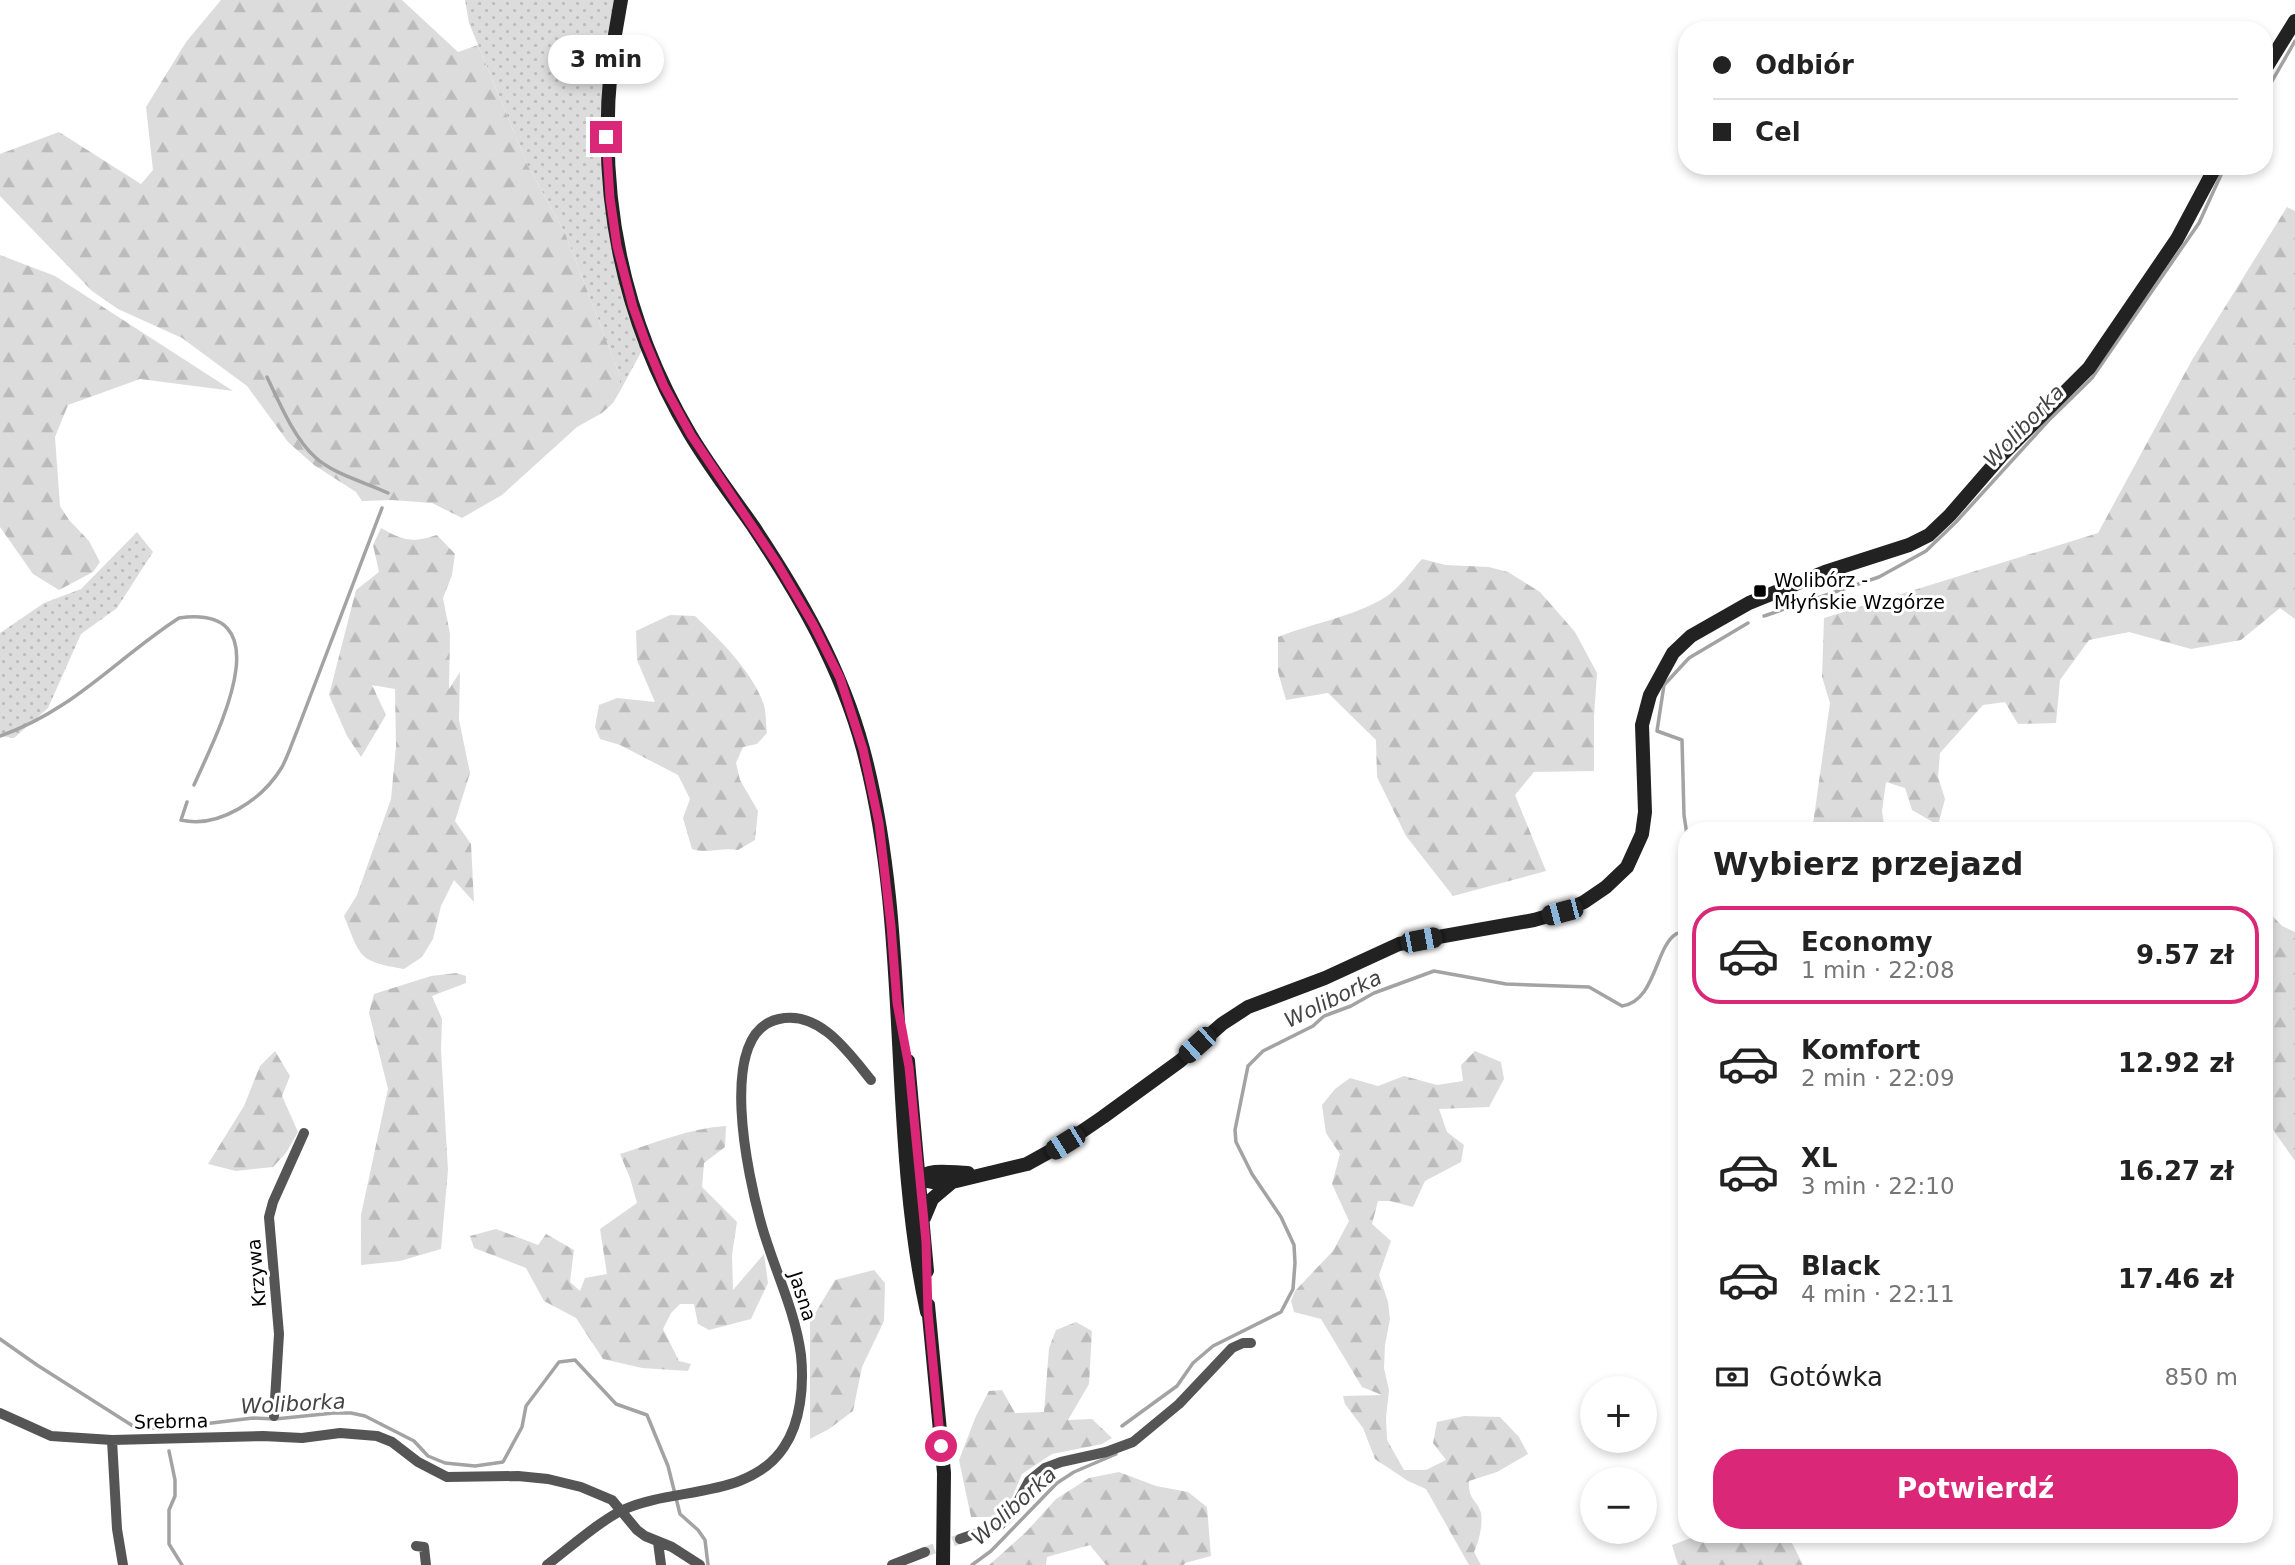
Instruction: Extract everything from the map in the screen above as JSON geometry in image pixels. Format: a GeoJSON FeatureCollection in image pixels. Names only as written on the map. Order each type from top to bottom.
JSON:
{"type":"FeatureCollection","features":[{"type":"Feature","properties":{"kind":"main road"},"geometry":{"type":"LineString","coordinates":[[621,0],[608,83],[606,137],[610,198],[622,270],[664,386],[691,435],[800,601],[825,647],[844,691],[863,749],[879,823],[897,1003],[909,1067],[912,1161],[910,1197],[920,1276],[928,1312]]}},
{"type":"Feature","properties":{"kind":"main road"},"geometry":{"type":"LineString","coordinates":[[2273,56],[2295,21]]}},
{"type":"Feature","properties":{"kind":"main road"},"geometry":{"type":"LineString","coordinates":[[919,1177],[930,1182],[951,1183],[1027,1164],[1065,1143],[1170,1068],[1222,1024],[1248,1007],[1325,978],[1399,944],[1562,912],[1584,902],[1615,881],[1631,861],[1643,828],[1645,797],[1642,725],[1650,695],[1673,653],[1691,636],[1749,603],[1825,572],[1909,545],[1929,535],[1951,515],[2003,454],[2089,368],[2178,239],[2211,175]]}},
{"type":"Feature","properties":{"kind":"main road"},"geometry":{"type":"LineString","coordinates":[[912,1161],[935,1172],[990,1173]]}},
{"type":"Feature","properties":{"kind":"main road"},"geometry":{"type":"LineString","coordinates":[[912,1161],[919,1177],[928,1276],[928,1312],[944,1473],[943,1565]]}},
{"type":"Feature","properties":{"kind":"main road"},"geometry":{"type":"LineString","coordinates":[[910,1197],[919,1177],[935,1172]]}},
{"type":"Feature","properties":{"kind":"main road"},"geometry":{"type":"LineString","coordinates":[[923,1219],[932,1199],[951,1183]]}},
{"type":"Feature","properties":{"kind":"street","name":"Jasna"},"geometry":{"type":"LineString","coordinates":[[547,1565],[621,1511],[644,1501],[727,1485],[769,1464],[784,1448],[799,1410],[801,1358],[798,1337],[761,1223],[747,1163],[741,1102],[748,1044],[760,1028],[771,1020],[789,1017],[803,1020],[832,1035],[871,1080]]}},
{"type":"Feature","properties":{"kind":"street","name":"Krzywa"},"geometry":{"type":"LineString","coordinates":[[274,1416],[279,1334],[270,1217],[273,1202],[304,1133]]}},
{"type":"Feature","properties":{"kind":"street"},"geometry":{"type":"LineString","coordinates":[[960,1539],[1000,1525],[1010,1516],[1028,1481],[1045,1468],[1106,1452],[1132,1442],[1179,1404],[1232,1348],[1251,1343]]}},
{"type":"Feature","properties":{"kind":"street","name":"Srebrna"},"geometry":{"type":"LineString","coordinates":[[0,1413],[51,1436],[112,1440],[256,1436],[287,1439],[340,1433],[377,1436],[392,1442],[418,1462],[447,1477],[518,1476],[548,1479],[604,1495],[612,1500],[637,1531],[672,1547],[700,1565]]}},
{"type":"Feature","properties":{"kind":"street"},"geometry":{"type":"LineString","coordinates":[[112,1440],[117,1529],[123,1565]]}},
{"type":"Feature","properties":{"kind":"street"},"geometry":{"type":"LineString","coordinates":[[658,1542],[661,1565]]}},
{"type":"Feature","properties":{"kind":"street"},"geometry":{"type":"LineString","coordinates":[[416,1546],[424,1547],[426,1565]]}},
{"type":"Feature","properties":{"kind":"street"},"geometry":{"type":"LineString","coordinates":[[892,1565],[926,1552]]}},
{"type":"Feature","properties":{"kind":"green space"},"geometry":{"type":"Polygon","coordinates":[[[221,0],[402,0],[458,52],[478,45],[527,164],[565,233],[620,376],[620,391],[613,403],[602,413],[577,427],[502,495],[462,518],[432,503],[362,501],[356,492],[314,465],[288,442],[247,386],[182,338],[118,309],[92,291],[0,196],[0,154],[59,132],[141,184],[153,170],[146,107],[186,42],[221,0]]]}},
{"type":"Feature","properties":{"kind":"green space"},"geometry":{"type":"Polygon","coordinates":[[[465,0],[621,0],[607,173],[646,343],[620,391],[620,376],[565,233],[527,164],[469,23],[465,0]]]}},
{"type":"Feature","properties":{"kind":"green space"},"geometry":{"type":"Polygon","coordinates":[[[2287,207],[2295,211],[2295,619],[2280,608],[2241,640],[2191,649],[2129,632],[2089,640],[2060,680],[2056,723],[2018,724],[2005,702],[1983,705],[1940,753],[1938,777],[1945,799],[1939,822],[1933,822],[1912,810],[1905,788],[1886,782],[1882,811],[1884,822],[1813,822],[1830,703],[1822,677],[1824,618],[2098,533],[2192,360],[2287,207]]]}},
{"type":"Feature","properties":{"kind":"green space"},"geometry":{"type":"Polygon","coordinates":[[[0,255],[55,276],[233,391],[140,379],[68,405],[55,437],[60,506],[89,541],[100,562],[93,572],[59,590],[33,574],[0,527],[0,255]]]}},
{"type":"Feature","properties":{"kind":"green space"},"geometry":{"type":"Polygon","coordinates":[[[381,528],[408,539],[437,535],[455,554],[452,575],[443,598],[450,634],[449,689],[460,672],[459,720],[470,773],[455,821],[471,844],[474,902],[454,880],[441,906],[433,939],[422,957],[404,969],[369,960],[363,955],[344,916],[357,895],[391,799],[396,746],[395,689],[372,685],[386,715],[361,757],[347,736],[329,695],[356,590],[379,572],[373,545],[381,528]]]}},
{"type":"Feature","properties":{"kind":"green space"},"geometry":{"type":"Polygon","coordinates":[[[137,532],[153,552],[117,608],[81,634],[48,708],[14,738],[0,736],[0,633],[44,603],[81,589],[137,532]]]}},
{"type":"Feature","properties":{"kind":"green space"},"geometry":{"type":"Polygon","coordinates":[[[1422,559],[1446,565],[1489,567],[1508,572],[1540,592],[1575,632],[1597,673],[1594,771],[1534,772],[1515,795],[1546,871],[1453,896],[1406,836],[1377,777],[1376,740],[1328,693],[1286,700],[1278,672],[1278,637],[1372,605],[1400,585],[1422,559]]]}},
{"type":"Feature","properties":{"kind":"green space"},"geometry":{"type":"Polygon","coordinates":[[[670,615],[695,616],[744,668],[764,705],[767,733],[757,744],[743,747],[736,763],[740,780],[758,811],[755,840],[738,850],[692,849],[683,818],[690,799],[678,775],[620,745],[600,739],[595,727],[599,705],[617,698],[655,702],[637,660],[636,631],[670,615]]]}},
{"type":"Feature","properties":{"kind":"green space"},"geometry":{"type":"Polygon","coordinates":[[[2273,916],[2282,926],[2295,932],[2295,1161],[2273,1130],[2273,916]]]}},
{"type":"Feature","properties":{"kind":"green space"},"geometry":{"type":"Polygon","coordinates":[[[457,973],[466,976],[466,983],[432,996],[442,1019],[441,1049],[448,1170],[441,1249],[400,1261],[361,1265],[361,1215],[388,1089],[369,1013],[374,994],[431,976],[457,973]]]}},
{"type":"Feature","properties":{"kind":"green space"},"geometry":{"type":"Polygon","coordinates":[[[275,1051],[290,1076],[282,1096],[298,1132],[286,1153],[273,1167],[236,1171],[208,1164],[244,1106],[260,1066],[275,1051]]]}},
{"type":"Feature","properties":{"kind":"green space"},"geometry":{"type":"Polygon","coordinates":[[[1475,1051],[1501,1062],[1504,1079],[1489,1107],[1439,1109],[1447,1132],[1464,1145],[1461,1162],[1425,1181],[1413,1207],[1378,1201],[1372,1224],[1391,1241],[1379,1275],[1388,1302],[1390,1319],[1384,1368],[1389,1390],[1387,1440],[1404,1470],[1426,1470],[1446,1460],[1433,1443],[1437,1422],[1464,1416],[1500,1417],[1519,1437],[1528,1454],[1497,1472],[1469,1481],[1471,1496],[1481,1513],[1480,1533],[1474,1552],[1481,1565],[1469,1565],[1426,1489],[1408,1481],[1375,1459],[1363,1428],[1345,1404],[1343,1396],[1382,1395],[1362,1387],[1321,1319],[1294,1312],[1291,1301],[1295,1291],[1333,1251],[1349,1221],[1332,1184],[1340,1154],[1326,1133],[1322,1105],[1335,1089],[1350,1078],[1378,1086],[1404,1076],[1437,1085],[1463,1081],[1461,1065],[1475,1051]]]}},
{"type":"Feature","properties":{"kind":"green space"},"geometry":{"type":"Polygon","coordinates":[[[726,1126],[725,1147],[704,1163],[702,1187],[737,1222],[732,1255],[733,1290],[764,1254],[768,1283],[751,1319],[709,1330],[698,1324],[694,1304],[680,1304],[671,1313],[663,1329],[679,1361],[691,1364],[688,1371],[642,1368],[603,1359],[576,1318],[544,1301],[526,1268],[474,1248],[470,1236],[496,1229],[538,1245],[546,1234],[574,1250],[570,1282],[580,1291],[585,1278],[607,1274],[600,1229],[637,1203],[620,1154],[686,1133],[726,1126]]]}},
{"type":"Feature","properties":{"kind":"green space"},"geometry":{"type":"Polygon","coordinates":[[[874,1270],[885,1283],[884,1321],[862,1367],[853,1411],[810,1439],[810,1322],[835,1280],[874,1270]]]}},
{"type":"Feature","properties":{"kind":"green space"},"geometry":{"type":"Polygon","coordinates":[[[1076,1322],[1092,1331],[1089,1384],[1068,1420],[1092,1419],[1112,1438],[1102,1444],[1052,1454],[1022,1474],[1008,1507],[994,1517],[971,1517],[959,1460],[989,1391],[1002,1390],[1015,1413],[1044,1412],[1049,1348],[1056,1330],[1076,1322]]]}},
{"type":"Feature","properties":{"kind":"green space"},"geometry":{"type":"Polygon","coordinates":[[[1119,1472],[1156,1486],[1188,1492],[1207,1507],[1211,1556],[1184,1565],[1106,1565],[1090,1545],[1047,1557],[1046,1565],[989,1565],[1026,1532],[1056,1499],[1089,1478],[1119,1472]]]}},
{"type":"Feature","properties":{"kind":"green space"},"geometry":{"type":"Polygon","coordinates":[[[1678,1543],[1792,1543],[1803,1565],[1678,1565],[1672,1545],[1678,1543]]]}},
{"type":"Feature","properties":{"kind":"waterway","name":"Woliborka"},"geometry":{"type":"LineString","coordinates":[[2273,79],[2295,41]]}},
{"type":"Feature","properties":{"kind":"waterway","name":"Woliborka"},"geometry":{"type":"LineString","coordinates":[[1764,616],[1879,577],[1926,551],[2092,378],[2199,223],[2221,175]]}},
{"type":"Feature","properties":{"kind":"waterway"},"geometry":{"type":"LineString","coordinates":[[267,377],[294,430],[315,457],[340,473],[388,493]]}},
{"type":"Feature","properties":{"kind":"waterway"},"geometry":{"type":"LineString","coordinates":[[187,802],[181,820],[195,822],[225,816],[264,790],[282,767],[382,508]]}},
{"type":"Feature","properties":{"kind":"waterway"},"geometry":{"type":"LineString","coordinates":[[0,736],[50,713],[179,618],[211,619],[230,631],[236,652],[234,679],[227,708],[194,785]]}},
{"type":"Feature","properties":{"kind":"waterway","name":"Woliborka"},"geometry":{"type":"LineString","coordinates":[[1685,822],[1682,740],[1657,731],[1664,685],[1689,658],[1748,623]]}},
{"type":"Feature","properties":{"kind":"waterway","name":"Woliborka"},"geometry":{"type":"LineString","coordinates":[[1122,1426],[1177,1386],[1193,1363],[1213,1346],[1281,1312],[1293,1289],[1294,1245],[1281,1217],[1252,1174],[1236,1142],[1235,1130],[1248,1066],[1263,1051],[1313,1026],[1324,1016],[1351,1006],[1374,993],[1434,971],[1506,984],[1589,987],[1622,1006],[1633,1002],[1642,994],[1663,950],[1678,934]]}},
{"type":"Feature","properties":{"kind":"waterway","name":"Woliborka"},"geometry":{"type":"LineString","coordinates":[[0,1339],[133,1426],[162,1429],[253,1418],[275,1419],[351,1413],[365,1416],[414,1441],[428,1456],[445,1463],[475,1466],[503,1462],[522,1427],[526,1406],[559,1362],[575,1360],[616,1404],[647,1415],[668,1466],[680,1514],[705,1540],[708,1565]]}},
{"type":"Feature","properties":{"kind":"waterway"},"geometry":{"type":"LineString","coordinates":[[169,1451],[175,1480],[175,1496],[169,1510],[169,1544],[182,1565]]}},
{"type":"Feature","properties":{"kind":"waterway","name":"Woliborka"},"geometry":{"type":"LineString","coordinates":[[972,1565],[991,1551],[1057,1483],[1074,1472],[1116,1454]]}},
{"type":"Feature","properties":{"kind":"tunnel"},"geometry":{"type":"LineString","coordinates":[[925,1552],[960,1539]]}},
{"type":"Feature","properties":{"kind":"place","name":"Wolibórz - Młyńskie Wzgórze"},"geometry":{"type":"Point","coordinates":[1760,591]}},
{"type":"Feature","properties":{"kind":"route"},"geometry":{"type":"LineString","coordinates":[[606,137],[610,198],[622,270],[646,343],[664,386],[691,435],[777,563],[813,624],[840,678],[863,749],[879,823],[897,1003],[909,1067],[926,1242],[928,1312],[941,1446]]}}]}
